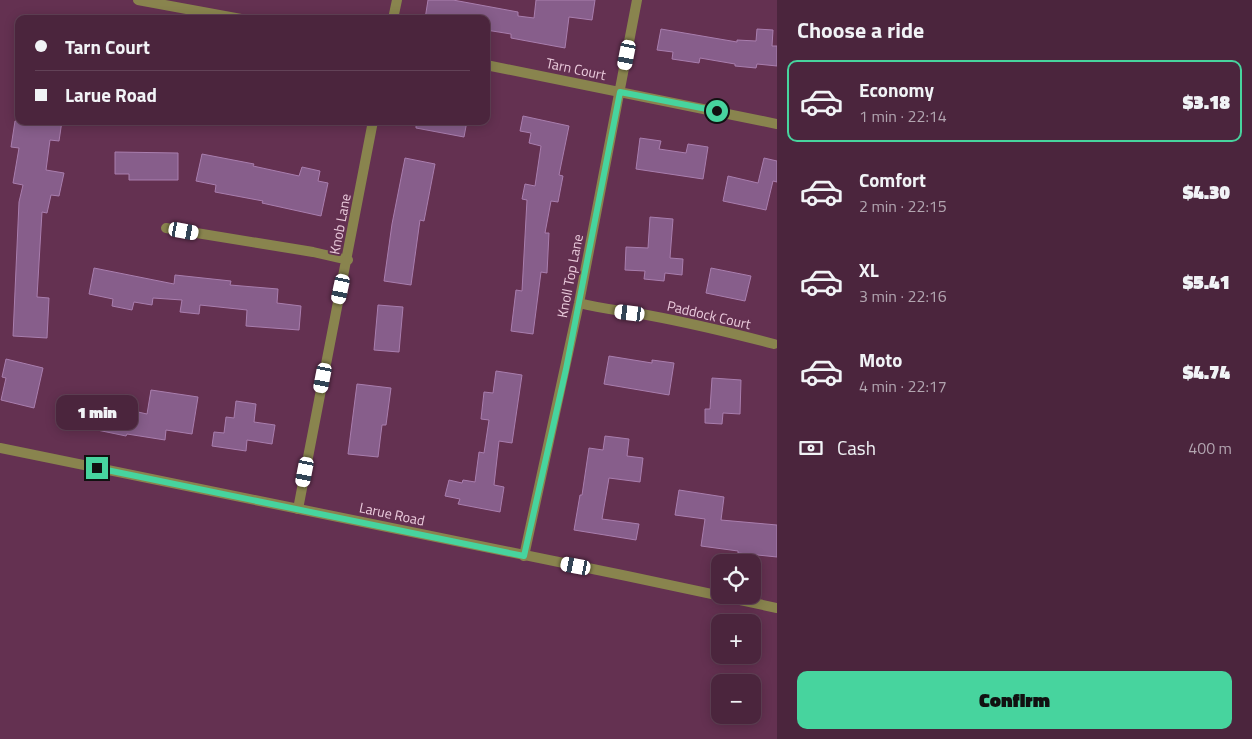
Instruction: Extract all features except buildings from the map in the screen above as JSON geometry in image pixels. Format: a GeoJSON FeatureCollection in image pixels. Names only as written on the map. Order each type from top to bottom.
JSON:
{"type":"FeatureCollection","features":[{"type":"Feature","properties":{"kind":"street"},"geometry":{"type":"LineString","coordinates":[[138,0],[221,15]]}},
{"type":"Feature","properties":{"kind":"street"},"geometry":{"type":"LineString","coordinates":[[394,15],[397,0]]}},
{"type":"Feature","properties":{"kind":"street","name":"Knoll Top Lane"},"geometry":{"type":"LineString","coordinates":[[524,556],[579,303],[637,0]]}},
{"type":"Feature","properties":{"kind":"street","name":"Tarn Court"},"geometry":{"type":"LineString","coordinates":[[490,65],[777,124]]}},
{"type":"Feature","properties":{"kind":"street","name":"Knob Lane"},"geometry":{"type":"LineString","coordinates":[[298,509],[348,260],[372,125]]}},
{"type":"Feature","properties":{"kind":"street"},"geometry":{"type":"LineString","coordinates":[[166,228],[313,252],[348,260]]}},
{"type":"Feature","properties":{"kind":"street","name":"Paddock Court"},"geometry":{"type":"LineString","coordinates":[[579,303],[601,309],[645,314],[714,328],[774,344]]}},
{"type":"Feature","properties":{"kind":"street","name":"Larue Road"},"geometry":{"type":"LineString","coordinates":[[0,448],[777,608]]}},
{"type":"Feature","properties":{"kind":"route"},"geometry":{"type":"LineString","coordinates":[[97,468],[524,556],[566,369],[620,92],[717,111]]}}]}
